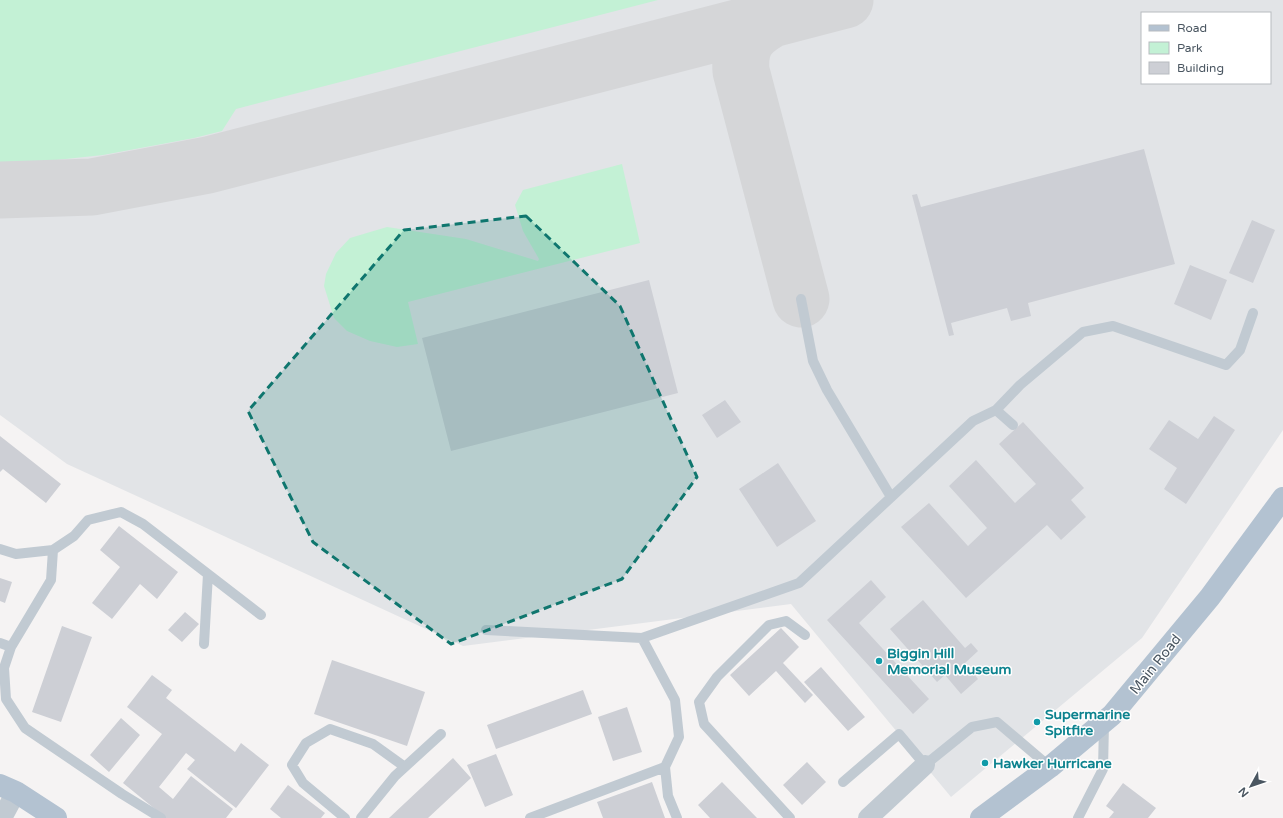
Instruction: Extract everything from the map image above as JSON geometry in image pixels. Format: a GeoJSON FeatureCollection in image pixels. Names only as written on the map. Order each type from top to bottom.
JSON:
{"type":"FeatureCollection","features":[{"type":"Feature","properties":{"kind":"main road","name":"Main Road"},"geometry":{"type":"LineString","coordinates":[[981,818],[1050,767],[1112,715],[1210,597],[1283,498]]}},
{"type":"Feature","properties":{"kind":"main road"},"geometry":{"type":"LineString","coordinates":[[8,789],[56,818]]}},
{"type":"Feature","properties":{"kind":"street"},"geometry":{"type":"LineString","coordinates":[[868,818],[925,766]]}},
{"type":"Feature","properties":{"kind":"street"},"geometry":{"type":"LineString","coordinates":[[2,818],[8,789]]}},
{"type":"Feature","properties":{"kind":"lane"},"geometry":{"type":"LineString","coordinates":[[801,300],[813,361],[827,390],[891,497]]}},
{"type":"Feature","properties":{"kind":"lane"},"geometry":{"type":"LineString","coordinates":[[486,630],[642,638],[799,583],[972,420],[996,410],[1020,384],[1083,332],[1113,326],[1226,365],[1240,350],[1253,314]]}},
{"type":"Feature","properties":{"kind":"lane"},"geometry":{"type":"LineString","coordinates":[[996,410],[1013,425]]}},
{"type":"Feature","properties":{"kind":"lane"},"geometry":{"type":"LineString","coordinates":[[0,549],[16,554],[53,550],[74,536],[88,520],[121,512],[143,524],[261,614]]}},
{"type":"Feature","properties":{"kind":"lane"},"geometry":{"type":"LineString","coordinates":[[53,550],[51,580],[11,646],[4,668],[6,699],[25,728],[122,794],[161,818]]}},
{"type":"Feature","properties":{"kind":"lane"},"geometry":{"type":"LineString","coordinates":[[204,644],[208,574]]}},
{"type":"Feature","properties":{"kind":"lane"},"geometry":{"type":"LineString","coordinates":[[790,818],[704,724],[698,702],[717,677],[769,625],[786,621],[805,635]]}},
{"type":"Feature","properties":{"kind":"lane"},"geometry":{"type":"LineString","coordinates":[[642,638],[675,700],[679,737],[665,767],[668,796],[677,818]]}},
{"type":"Feature","properties":{"kind":"lane"},"geometry":{"type":"LineString","coordinates":[[0,643],[11,646]]}},
{"type":"Feature","properties":{"kind":"lane"},"geometry":{"type":"LineString","coordinates":[[843,782],[899,734],[925,766],[972,727],[997,722],[1050,767]]}},
{"type":"Feature","properties":{"kind":"lane"},"geometry":{"type":"LineString","coordinates":[[1078,818],[1103,769],[1104,722]]}},
{"type":"Feature","properties":{"kind":"lane"},"geometry":{"type":"LineString","coordinates":[[345,818],[303,783],[292,765],[306,743],[330,729],[373,744],[405,767]]}},
{"type":"Feature","properties":{"kind":"lane"},"geometry":{"type":"LineString","coordinates":[[361,818],[395,776],[441,734]]}},
{"type":"Feature","properties":{"kind":"lane"},"geometry":{"type":"LineString","coordinates":[[530,818],[665,767]]}},
{"type":"Feature","properties":{"kind":"highlighted area"},"geometry":{"type":"Polygon","coordinates":[[[526,216],[620,306],[697,477],[622,579],[451,644],[313,542],[248,411],[404,230],[526,216]]]}},
{"type":"Feature","properties":{"kind":"shaded area"},"geometry":{"type":"Polygon","coordinates":[[[0,0],[1283,0],[1283,430],[1142,638],[951,797],[791,604],[463,646],[67,464],[0,415],[0,0]]]}},
{"type":"Feature","properties":{"kind":"green space"},"geometry":{"type":"Polygon","coordinates":[[[0,0],[658,0],[236,109],[222,131],[194,138],[103,155],[0,166],[0,0]]]}},
{"type":"Feature","properties":{"kind":"green space"},"geometry":{"type":"Polygon","coordinates":[[[622,164],[640,243],[408,302],[418,344],[397,347],[370,341],[347,331],[334,318],[324,286],[326,274],[336,253],[350,238],[387,227],[466,239],[538,261],[539,259],[523,231],[515,205],[523,190],[622,164]]]}},
{"type":"Feature","properties":{"kind":"building"},"geometry":{"type":"Polygon","coordinates":[[[1144,149],[1175,264],[1028,303],[1031,316],[1011,321],[1007,308],[951,323],[954,335],[949,336],[912,195],[917,194],[921,207],[1144,149]]]}},
{"type":"Feature","properties":{"kind":"building"},"geometry":{"type":"Polygon","coordinates":[[[1252,220],[1275,230],[1253,283],[1229,273],[1252,220]]]}},
{"type":"Feature","properties":{"kind":"building"},"geometry":{"type":"Polygon","coordinates":[[[1190,265],[1227,280],[1211,320],[1174,304],[1190,265]]]}},
{"type":"Feature","properties":{"kind":"building"},"geometry":{"type":"Polygon","coordinates":[[[649,280],[678,393],[451,451],[422,338],[649,280]]]}},
{"type":"Feature","properties":{"kind":"building"},"geometry":{"type":"Polygon","coordinates":[[[725,400],[741,422],[717,438],[702,415],[725,400]]]}},
{"type":"Feature","properties":{"kind":"building"},"geometry":{"type":"Polygon","coordinates":[[[1214,416],[1235,430],[1186,504],[1164,489],[1177,468],[1149,449],[1169,420],[1198,439],[1214,416]]]}},
{"type":"Feature","properties":{"kind":"building"},"geometry":{"type":"Polygon","coordinates":[[[1023,422],[1084,488],[1071,500],[1086,517],[1061,540],[1047,525],[966,598],[901,527],[929,503],[968,546],[987,528],[949,486],[976,460],[1015,503],[1036,484],[999,444],[1023,422]]]}},
{"type":"Feature","properties":{"kind":"building"},"geometry":{"type":"Polygon","coordinates":[[[0,436],[61,484],[46,503],[3,469],[0,472],[0,436]]]}},
{"type":"Feature","properties":{"kind":"building"},"geometry":{"type":"Polygon","coordinates":[[[778,463],[816,521],[777,547],[739,489],[778,463]]]}},
{"type":"Feature","properties":{"kind":"building"},"geometry":{"type":"Polygon","coordinates":[[[119,526],[178,572],[157,599],[140,584],[112,619],[92,603],[120,567],[100,550],[119,526]]]}},
{"type":"Feature","properties":{"kind":"building"},"geometry":{"type":"Polygon","coordinates":[[[0,578],[12,582],[5,603],[0,601],[0,578]]]}},
{"type":"Feature","properties":{"kind":"building","name":"Biggin Hill Memorial Museum"},"geometry":{"type":"Polygon","coordinates":[[[871,580],[886,597],[859,623],[929,699],[913,714],[827,620],[871,580]]]}},
{"type":"Feature","properties":{"kind":"building"},"geometry":{"type":"Polygon","coordinates":[[[923,600],[965,648],[971,643],[978,651],[965,663],[978,679],[961,694],[945,675],[937,682],[890,629],[923,600]]]}},
{"type":"Feature","properties":{"kind":"building"},"geometry":{"type":"Polygon","coordinates":[[[185,612],[199,624],[182,642],[168,630],[185,612]]]}},
{"type":"Feature","properties":{"kind":"building"},"geometry":{"type":"Polygon","coordinates":[[[62,626],[92,637],[61,722],[32,712],[62,626]]]}},
{"type":"Feature","properties":{"kind":"building"},"geometry":{"type":"Polygon","coordinates":[[[781,628],[799,647],[783,663],[813,695],[805,703],[776,671],[749,696],[730,675],[781,628]]]}},
{"type":"Feature","properties":{"kind":"building"},"geometry":{"type":"Polygon","coordinates":[[[332,660],[425,692],[407,746],[314,714],[332,660]]]}},
{"type":"Feature","properties":{"kind":"building"},"geometry":{"type":"Polygon","coordinates":[[[821,667],[865,717],[848,731],[804,682],[821,667]]]}},
{"type":"Feature","properties":{"kind":"building"},"geometry":{"type":"Polygon","coordinates":[[[152,675],[172,690],[166,698],[235,752],[241,743],[269,765],[236,808],[187,769],[195,760],[186,753],[159,787],[173,799],[191,776],[233,809],[226,818],[166,818],[123,783],[162,734],[127,707],[152,675]]]}},
{"type":"Feature","properties":{"kind":"building"},"geometry":{"type":"Polygon","coordinates":[[[583,690],[592,714],[496,749],[487,725],[583,690]]]}},
{"type":"Feature","properties":{"kind":"building"},"geometry":{"type":"Polygon","coordinates":[[[627,707],[642,752],[613,761],[598,717],[627,707]]]}},
{"type":"Feature","properties":{"kind":"building"},"geometry":{"type":"Polygon","coordinates":[[[121,718],[140,735],[109,772],[90,755],[121,718]]]}},
{"type":"Feature","properties":{"kind":"building"},"geometry":{"type":"Polygon","coordinates":[[[496,754],[513,795],[485,807],[467,765],[496,754]]]}},
{"type":"Feature","properties":{"kind":"building"},"geometry":{"type":"Polygon","coordinates":[[[453,758],[471,778],[428,818],[389,818],[453,758]]]}},
{"type":"Feature","properties":{"kind":"building"},"geometry":{"type":"Polygon","coordinates":[[[807,762],[826,782],[802,805],[783,785],[807,762]]]}},
{"type":"Feature","properties":{"kind":"building"},"geometry":{"type":"Polygon","coordinates":[[[652,782],[665,818],[603,818],[597,802],[652,782]]]}},
{"type":"Feature","properties":{"kind":"building"},"geometry":{"type":"Polygon","coordinates":[[[722,782],[757,818],[710,818],[698,805],[722,782]]]}},
{"type":"Feature","properties":{"kind":"building"},"geometry":{"type":"Polygon","coordinates":[[[1123,783],[1156,808],[1148,818],[1109,818],[1114,812],[1106,806],[1123,783]]]}},
{"type":"Feature","properties":{"kind":"building"},"geometry":{"type":"Polygon","coordinates":[[[288,785],[325,813],[321,818],[281,818],[270,809],[288,785]]]}},
{"type":"Feature","properties":{"kind":"taxiway"},"geometry":{"type":"LineString","coordinates":[[0,190],[92,187],[208,165],[845,0]]}},
{"type":"Feature","properties":{"kind":"taxiway"},"geometry":{"type":"LineString","coordinates":[[774,18],[758,28],[747,39],[742,53],[741,71],[801,299]]}},
{"type":"Feature","properties":{"kind":"place","name":"Biggin Hill Memorial Museum"},"geometry":{"type":"Point","coordinates":[879,661]}},
{"type":"Feature","properties":{"kind":"place","name":"Supermarine Spitfire"},"geometry":{"type":"Point","coordinates":[1037,722]}},
{"type":"Feature","properties":{"kind":"place","name":"Hawker Hurricane"},"geometry":{"type":"Point","coordinates":[985,763]}}]}
